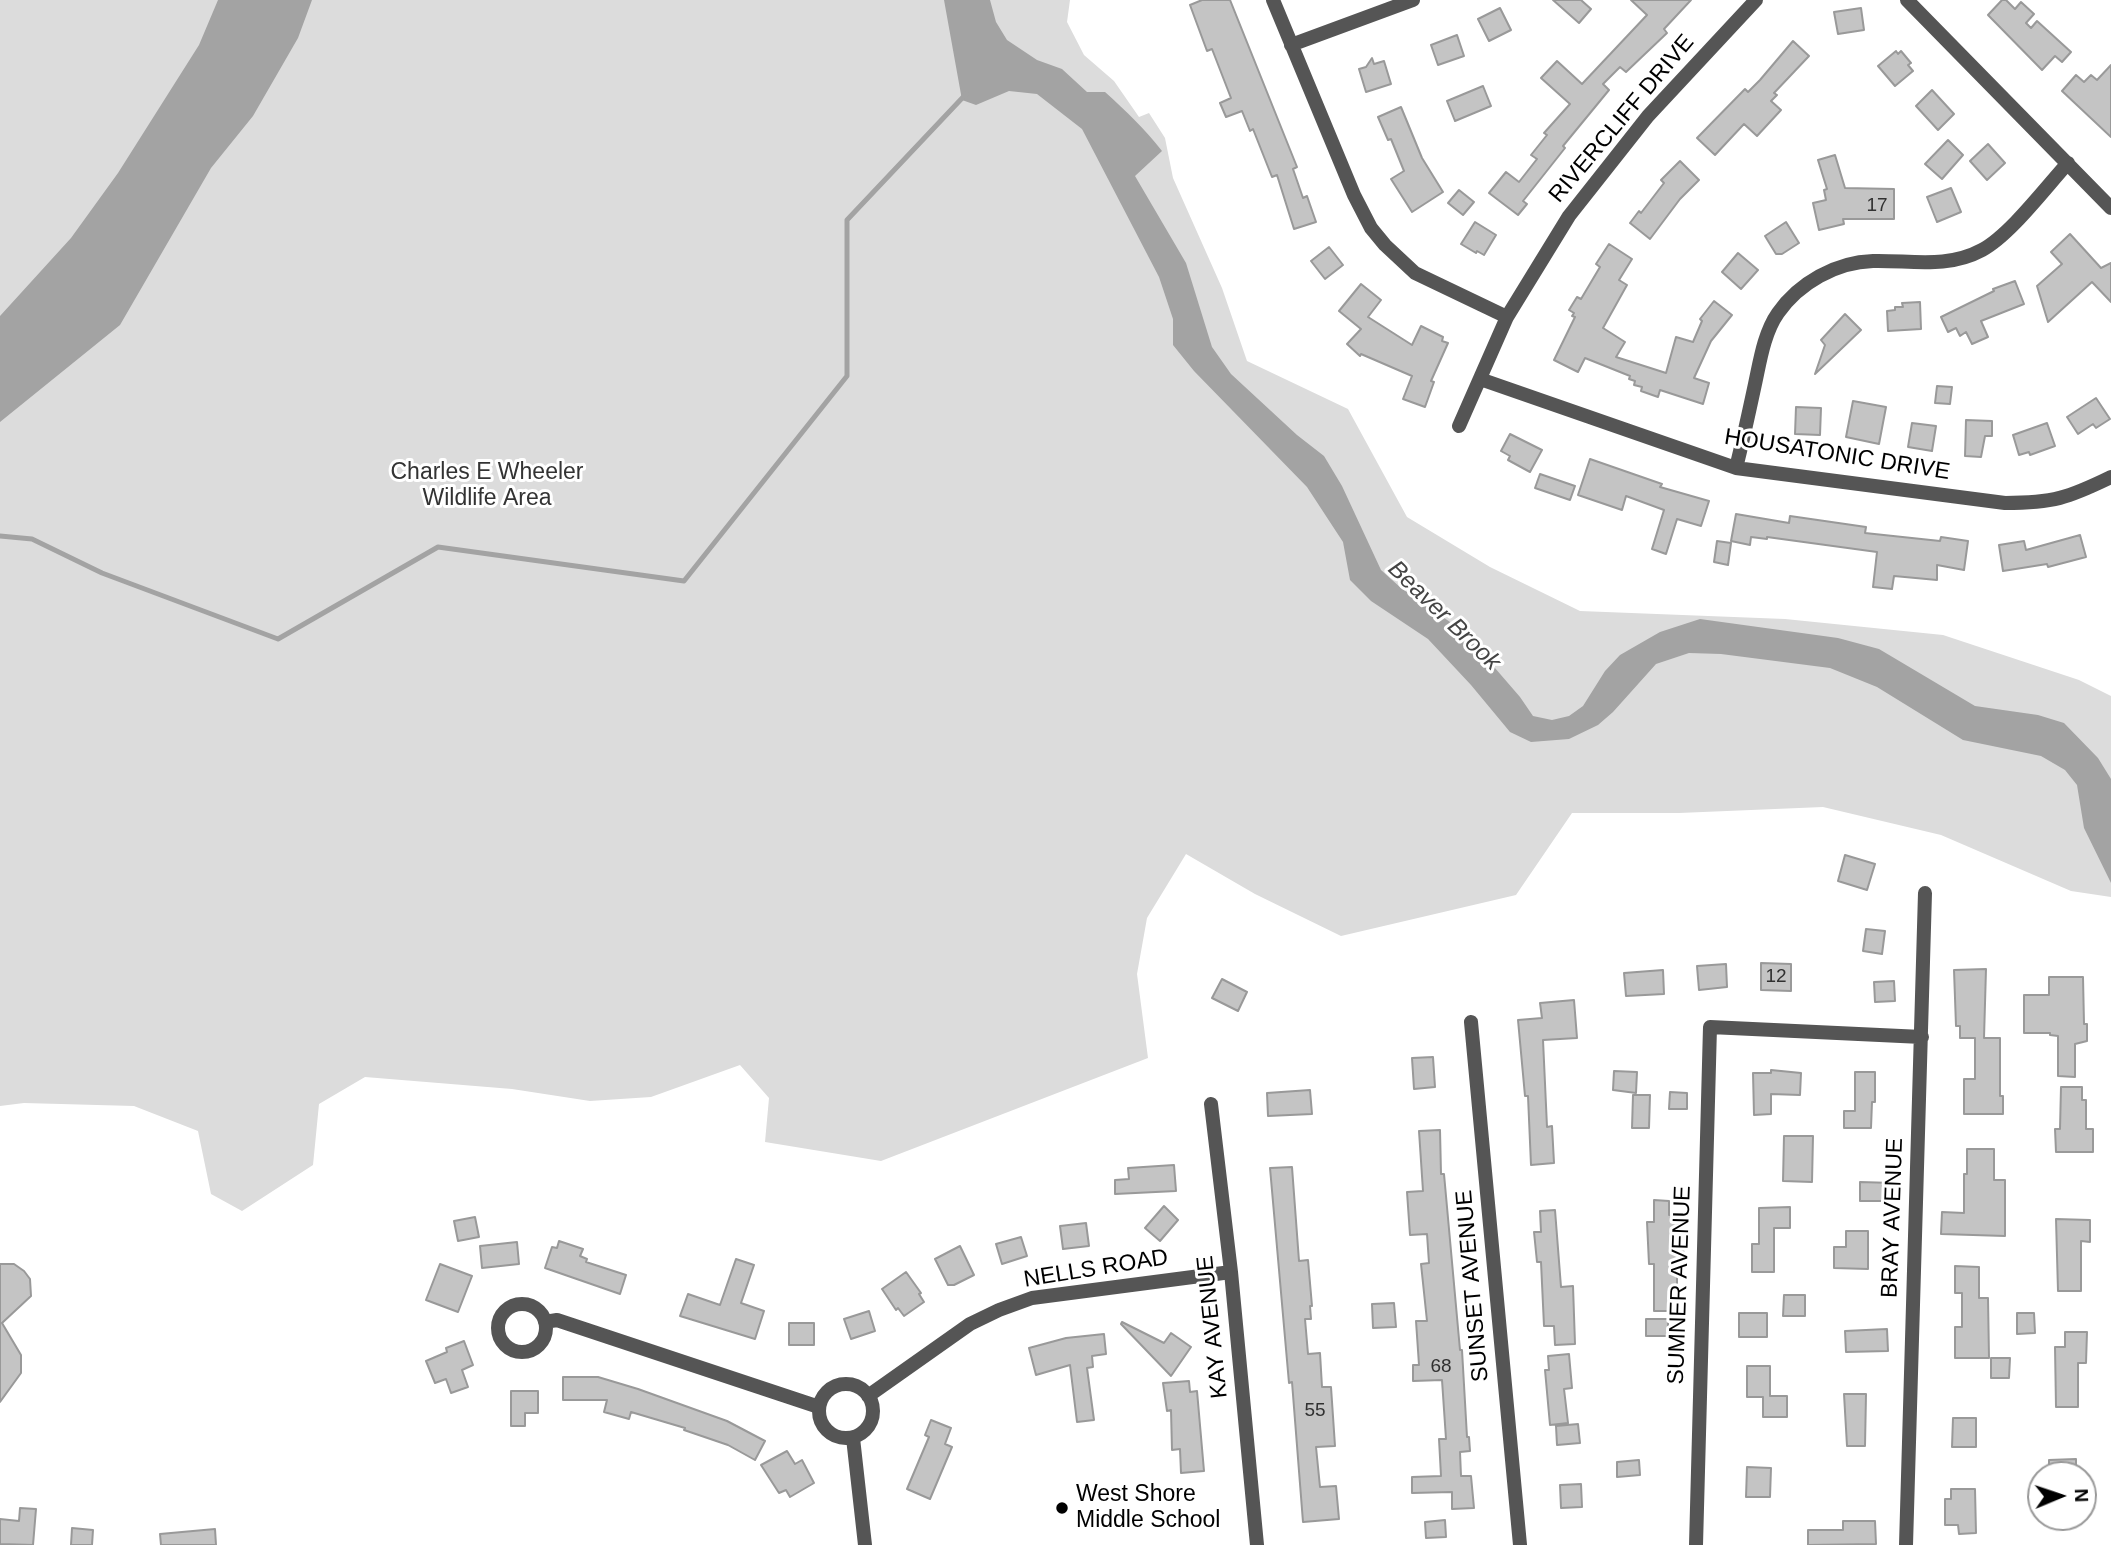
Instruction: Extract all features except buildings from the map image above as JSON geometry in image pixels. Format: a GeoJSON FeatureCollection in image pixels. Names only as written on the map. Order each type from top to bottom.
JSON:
{"type":"FeatureCollection","features":[{"type":"Feature","properties":{"kind":"street"},"geometry":{"type":"LineString","coordinates":[[1273,0],[1354,195],[1371,228],[1415,273],[1507,317]]}},
{"type":"Feature","properties":{"kind":"street"},"geometry":{"type":"LineString","coordinates":[[1291,45],[1413,0]]}},
{"type":"Feature","properties":{"kind":"street","name":"RIVERCLIFF DRIVE"},"geometry":{"type":"LineString","coordinates":[[1459,426],[1507,317],[1569,216],[1648,116],[1756,0]]}},
{"type":"Feature","properties":{"kind":"street"},"geometry":{"type":"LineString","coordinates":[[1907,0],[2111,208]]}},
{"type":"Feature","properties":{"kind":"street"},"geometry":{"type":"LineString","coordinates":[[1736,467],[1769,331],[1778,314],[1800,290],[1833,269],[1868,261],[1946,262],[1981,251],[1997,241],[2068,163]]}},
{"type":"Feature","properties":{"kind":"street","name":"HOUSATONIC DRIVE"},"geometry":{"type":"LineString","coordinates":[[1480,379],[1736,467],[2005,503],[2042,503],[2072,496],[2111,477]]}},
{"type":"Feature","properties":{"kind":"street","name":"BRAY AVENUE"},"geometry":{"type":"LineString","coordinates":[[1906,1545],[1925,893]]}},
{"type":"Feature","properties":{"kind":"street","name":"SUNSET AVENUE"},"geometry":{"type":"LineString","coordinates":[[1471,1022],[1520,1545]]}},
{"type":"Feature","properties":{"kind":"street","name":"SUMNER AVENUE"},"geometry":{"type":"LineString","coordinates":[[1696,1545],[1710,1027],[1922,1037]]}},
{"type":"Feature","properties":{"kind":"street","name":"KAY AVENUE"},"geometry":{"type":"LineString","coordinates":[[1212,1104],[1257,1545]]}},
{"type":"Feature","properties":{"kind":"street","name":"NELLS ROAD"},"geometry":{"type":"LineString","coordinates":[[868,1396],[970,1324],[1032,1298],[1231,1272]]}},
{"type":"Feature","properties":{"kind":"street"},"geometry":{"type":"LineString","coordinates":[[545,1322],[557,1320],[819,1406]]}},
{"type":"Feature","properties":{"kind":"street"},"geometry":{"type":"LineString","coordinates":[[845,1384],[862,1390],[868,1396],[872,1404],[871,1421],[861,1434],[853,1438],[835,1437],[822,1424],[819,1406],[828,1391],[845,1384]]}},
{"type":"Feature","properties":{"kind":"street"},"geometry":{"type":"LineString","coordinates":[[853,1438],[866,1545]]}},
{"type":"Feature","properties":{"kind":"green space","name":"Charles E Wheeler Wildlife Area"},"geometry":{"type":"Polygon","coordinates":[[[0,0],[1070,0],[1067,22],[1084,55],[1114,81],[1139,117],[1149,113],[1165,138],[1173,178],[1222,288],[1247,361],[1348,409],[1407,517],[1490,567],[1580,611],[1785,619],[1943,635],[2079,680],[2111,696],[2111,897],[2071,891],[1941,835],[1823,807],[1679,813],[1572,813],[1516,895],[1341,936],[1255,894],[1186,854],[1147,918],[1137,974],[1148,1058],[881,1161],[765,1142],[769,1098],[740,1065],[651,1097],[590,1101],[512,1089],[365,1077],[319,1104],[313,1165],[242,1211],[211,1194],[198,1131],[134,1106],[24,1103],[0,1106],[0,0]]]}},
{"type":"Feature","properties":{"kind":"shaded area"},"geometry":{"type":"Polygon","coordinates":[[[218,0],[312,0],[298,38],[253,116],[211,168],[120,325],[0,422],[0,316],[71,238],[118,173],[199,45],[218,0]]]}},
{"type":"Feature","properties":{"kind":"shaded area"},"geometry":{"type":"Polygon","coordinates":[[[944,0],[990,0],[996,22],[1007,40],[1037,60],[1062,69],[1087,92],[1105,92],[1156,143],[1162,151],[1135,176],[1186,263],[1212,347],[1231,374],[1297,435],[1324,456],[1342,486],[1381,570],[1401,588],[1463,631],[1533,716],[1552,720],[1569,716],[1583,706],[1605,671],[1620,655],[1660,632],[1700,619],[1838,638],[1879,649],[1975,706],[2038,715],[2064,723],[2098,758],[2111,779],[2111,883],[2084,828],[2077,785],[2065,770],[2041,756],[1963,740],[1877,687],[1830,668],[1721,654],[1689,653],[1656,664],[1598,725],[1569,739],[1531,742],[1510,732],[1428,639],[1371,601],[1350,580],[1343,542],[1307,487],[1194,371],[1173,345],[1173,319],[1159,277],[1082,129],[1037,94],[1009,91],[976,105],[962,100],[944,0]]]}},
{"type":"Feature","properties":{"kind":"waterway"},"geometry":{"type":"LineString","coordinates":[[0,536],[32,539],[102,573],[278,639],[438,547],[684,581],[847,376],[847,220],[966,94]]}},
{"type":"Feature","properties":{"kind":"place","name":"West Shore Middle School"},"geometry":{"type":"Point","coordinates":[1062,1508]}},
{"type":"Feature","properties":{"kind":"water label","name":"Beaver Brook"},"geometry":{"type":"Point","coordinates":[1444,616]}}]}
